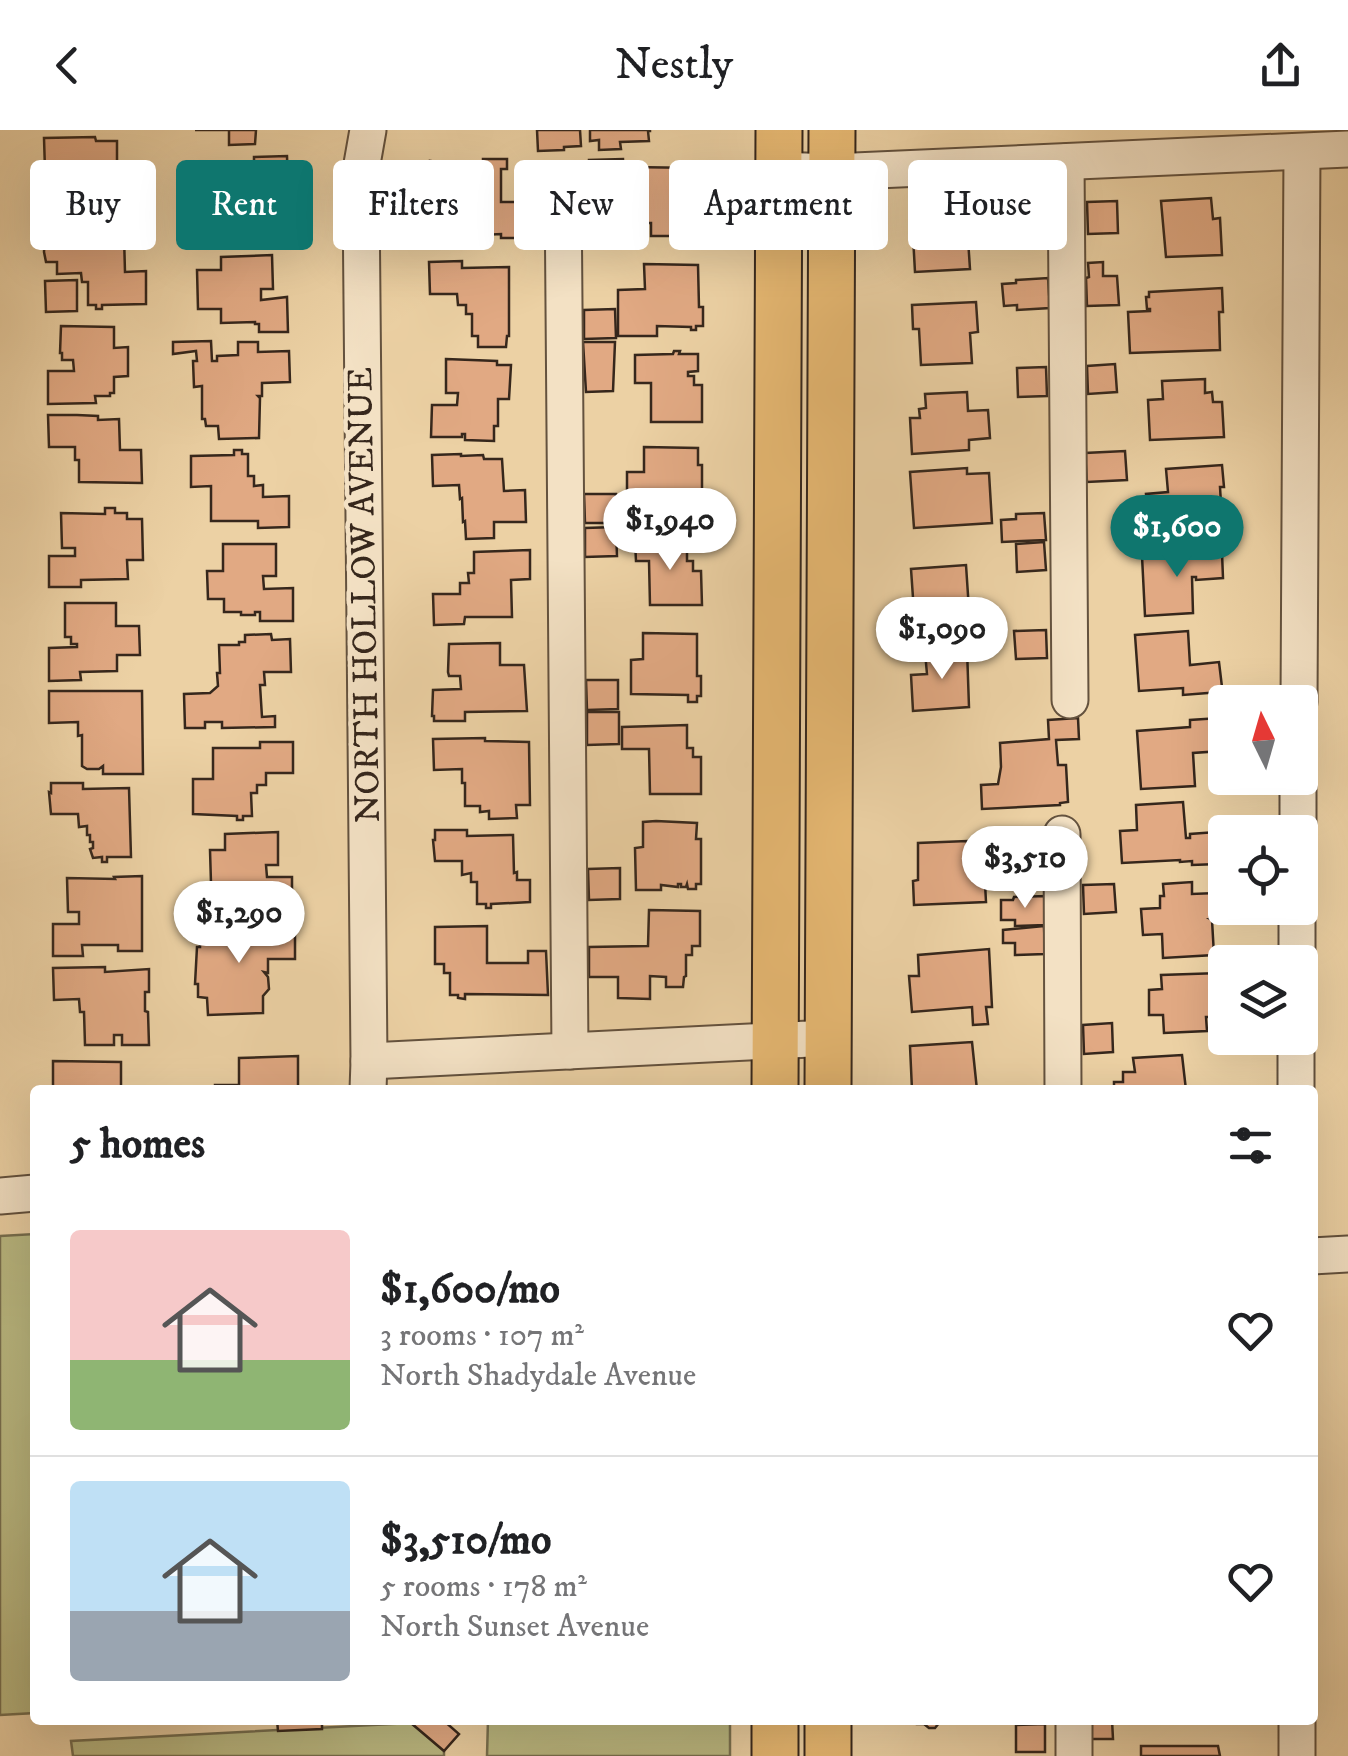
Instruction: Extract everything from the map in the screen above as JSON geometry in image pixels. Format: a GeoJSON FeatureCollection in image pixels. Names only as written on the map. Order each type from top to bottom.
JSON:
{"type":"FeatureCollection","features":[{"type":"Feature","properties":{"kind":"main road"},"geometry":{"type":"LineString","coordinates":[[776,1085],[778,150]]}},
{"type":"Feature","properties":{"kind":"main road"},"geometry":{"type":"LineString","coordinates":[[828,1085],[832,151]]}},
{"type":"Feature","properties":{"kind":"main road"},"geometry":{"type":"LineString","coordinates":[[775,1725],[775,1756]]}},
{"type":"Feature","properties":{"kind":"main road"},"geometry":{"type":"LineString","coordinates":[[828,1725],[828,1756]]}},
{"type":"Feature","properties":{"kind":"street","name":"NORTH HOLLOW AVENUE"},"geometry":{"type":"LineString","coordinates":[[368,130],[361,193],[369,1076]]}},
{"type":"Feature","properties":{"kind":"street"},"geometry":{"type":"LineString","coordinates":[[1067,162],[1348,149]]}},
{"type":"Feature","properties":{"kind":"street"},"geometry":{"type":"LineString","coordinates":[[778,150],[1023,160]]}},
{"type":"Feature","properties":{"kind":"street"},"geometry":{"type":"LineString","coordinates":[[1298,685],[1302,152]]}},
{"type":"Feature","properties":{"kind":"street"},"geometry":{"type":"LineString","coordinates":[[564,250],[570,1050]]}},
{"type":"Feature","properties":{"kind":"street"},"geometry":{"type":"LineString","coordinates":[[1067,250],[1070,700]]}},
{"type":"Feature","properties":{"kind":"street"},"geometry":{"type":"LineString","coordinates":[[1062,834],[1063,1085]]}},
{"type":"Feature","properties":{"kind":"street"},"geometry":{"type":"LineString","coordinates":[[369,1076],[570,1050],[830,1038]]}},
{"type":"Feature","properties":{"kind":"street"},"geometry":{"type":"LineString","coordinates":[[1296,1055],[1296,1085]]}},
{"type":"Feature","properties":{"kind":"street"},"geometry":{"type":"LineString","coordinates":[[0,1196],[30,1194]]}},
{"type":"Feature","properties":{"kind":"street"},"geometry":{"type":"LineString","coordinates":[[1318,1256],[1348,1254]]}},
{"type":"Feature","properties":{"kind":"street"},"geometry":{"type":"LineString","coordinates":[[1074,1725],[1074,1756]]}},
{"type":"Feature","properties":{"kind":"street"},"geometry":{"type":"LineString","coordinates":[[1297,1725],[1297,1756]]}},
{"type":"Feature","properties":{"kind":"shaded area"},"geometry":{"type":"Polygon","coordinates":[[[30,1234],[30,1713],[0,1715],[0,1236],[30,1234]]]}},
{"type":"Feature","properties":{"kind":"shaded area"},"geometry":{"type":"Polygon","coordinates":[[[413,1725],[444,1751],[444,1756],[73,1756],[71,1741],[413,1725]]]}},
{"type":"Feature","properties":{"kind":"shaded area"},"geometry":{"type":"Polygon","coordinates":[[[488,1725],[730,1725],[730,1756],[487,1756],[488,1725]]]}},
{"type":"Feature","properties":{"kind":"building"},"geometry":{"type":"Polygon","coordinates":[[[229,130],[256,130],[255,144],[229,145],[229,130]]]}},
{"type":"Feature","properties":{"kind":"building"},"geometry":{"type":"Polygon","coordinates":[[[537,130],[580,130],[581,146],[538,151],[537,130]]]}},
{"type":"Feature","properties":{"kind":"building"},"geometry":{"type":"Polygon","coordinates":[[[590,130],[650,130],[649,141],[620,142],[621,149],[599,150],[599,140],[590,141],[590,130]]]}},
{"type":"Feature","properties":{"kind":"building"},"geometry":{"type":"Polygon","coordinates":[[[95,137],[96,141],[117,141],[117,160],[45,160],[44,138],[95,137]]]}},
{"type":"Feature","properties":{"kind":"building"},"geometry":{"type":"Polygon","coordinates":[[[287,156],[287,160],[254,160],[287,156]]]}},
{"type":"Feature","properties":{"kind":"building"},"geometry":{"type":"Polygon","coordinates":[[[507,159],[507,169],[501,169],[501,202],[514,202],[514,238],[494,234],[494,160],[483,160],[507,159]]]}},
{"type":"Feature","properties":{"kind":"building"},"geometry":{"type":"Polygon","coordinates":[[[649,167],[669,168],[669,236],[651,236],[649,167]]]}},
{"type":"Feature","properties":{"kind":"building"},"geometry":{"type":"Polygon","coordinates":[[[1211,198],[1213,219],[1220,218],[1222,255],[1166,257],[1161,201],[1211,198]]]}},
{"type":"Feature","properties":{"kind":"building"},"geometry":{"type":"Polygon","coordinates":[[[1117,201],[1118,233],[1088,234],[1087,202],[1117,201]]]}},
{"type":"Feature","properties":{"kind":"building"},"geometry":{"type":"Polygon","coordinates":[[[124,250],[125,272],[146,271],[146,304],[102,305],[102,309],[88,305],[88,282],[82,282],[81,273],[57,274],[57,262],[46,262],[44,252],[124,250]]]}},
{"type":"Feature","properties":{"kind":"building"},"geometry":{"type":"Polygon","coordinates":[[[914,250],[969,250],[970,269],[915,272],[914,250]]]}},
{"type":"Feature","properties":{"kind":"building"},"geometry":{"type":"Polygon","coordinates":[[[272,255],[273,289],[261,289],[261,300],[287,297],[288,332],[259,332],[255,322],[221,323],[221,309],[198,309],[197,270],[221,270],[221,257],[272,255]]]}},
{"type":"Feature","properties":{"kind":"building"},"geometry":{"type":"Polygon","coordinates":[[[462,261],[462,268],[509,267],[506,347],[478,347],[478,336],[472,336],[472,314],[466,314],[466,305],[458,305],[457,294],[430,294],[429,262],[462,261]]]}},
{"type":"Feature","properties":{"kind":"building"},"geometry":{"type":"Polygon","coordinates":[[[1103,262],[1103,276],[1117,276],[1119,305],[1087,306],[1088,263],[1103,262]]]}},
{"type":"Feature","properties":{"kind":"building"},"geometry":{"type":"Polygon","coordinates":[[[644,264],[698,265],[703,326],[691,330],[657,326],[657,336],[618,336],[618,290],[645,289],[644,264]]]}},
{"type":"Feature","properties":{"kind":"building"},"geometry":{"type":"Polygon","coordinates":[[[1048,278],[1050,308],[1017,310],[1017,305],[1004,306],[1002,284],[1048,278]]]}},
{"type":"Feature","properties":{"kind":"building"},"geometry":{"type":"Polygon","coordinates":[[[77,280],[77,311],[46,312],[45,281],[77,280]]]}},
{"type":"Feature","properties":{"kind":"building"},"geometry":{"type":"Polygon","coordinates":[[[1222,288],[1220,350],[1130,353],[1128,312],[1150,311],[1146,297],[1149,292],[1222,288]]]}},
{"type":"Feature","properties":{"kind":"building"},"geometry":{"type":"Polygon","coordinates":[[[976,302],[978,332],[970,333],[972,363],[921,365],[919,329],[913,329],[912,305],[976,302]]]}},
{"type":"Feature","properties":{"kind":"building"},"geometry":{"type":"Polygon","coordinates":[[[615,309],[616,338],[584,339],[584,310],[615,309]]]}},
{"type":"Feature","properties":{"kind":"building"},"geometry":{"type":"Polygon","coordinates":[[[61,326],[114,327],[114,348],[128,347],[128,376],[114,377],[114,393],[110,396],[95,396],[96,403],[48,404],[48,371],[74,371],[73,360],[62,360],[61,326]]]}},
{"type":"Feature","properties":{"kind":"building"},"geometry":{"type":"Polygon","coordinates":[[[211,341],[212,361],[217,361],[217,356],[238,355],[238,342],[258,342],[258,352],[289,351],[290,382],[262,383],[262,396],[258,396],[259,438],[219,439],[218,426],[206,426],[202,419],[202,386],[194,387],[196,351],[173,354],[173,342],[211,341]]]}},
{"type":"Feature","properties":{"kind":"building"},"geometry":{"type":"Polygon","coordinates":[[[583,342],[615,342],[613,391],[586,392],[583,342]]]}},
{"type":"Feature","properties":{"kind":"building"},"geometry":{"type":"Polygon","coordinates":[[[674,351],[698,354],[698,371],[688,372],[688,376],[694,376],[694,385],[702,385],[702,422],[651,422],[651,383],[635,383],[635,355],[674,351]]]}},
{"type":"Feature","properties":{"kind":"building"},"geometry":{"type":"Polygon","coordinates":[[[446,359],[511,365],[509,399],[498,399],[494,441],[465,440],[465,434],[431,437],[432,405],[457,405],[458,393],[446,393],[446,359]]]}},
{"type":"Feature","properties":{"kind":"building"},"geometry":{"type":"Polygon","coordinates":[[[1115,364],[1117,392],[1088,394],[1087,366],[1115,364]]]}},
{"type":"Feature","properties":{"kind":"building"},"geometry":{"type":"Polygon","coordinates":[[[1046,367],[1047,396],[1018,397],[1017,368],[1046,367]]]}},
{"type":"Feature","properties":{"kind":"building"},"geometry":{"type":"Polygon","coordinates":[[[1205,379],[1205,393],[1212,392],[1213,402],[1222,402],[1224,437],[1150,440],[1148,400],[1163,399],[1162,381],[1205,379]]]}},
{"type":"Feature","properties":{"kind":"building"},"geometry":{"type":"Polygon","coordinates":[[[967,392],[968,411],[988,410],[990,438],[969,440],[969,450],[912,454],[910,418],[920,418],[919,409],[926,408],[925,394],[967,392]]]}},
{"type":"Feature","properties":{"kind":"building"},"geometry":{"type":"Polygon","coordinates":[[[48,415],[119,419],[120,450],[141,450],[142,483],[79,482],[75,447],[49,447],[48,415]]]}},
{"type":"Feature","properties":{"kind":"building"},"geometry":{"type":"Polygon","coordinates":[[[644,447],[698,448],[702,509],[691,515],[691,510],[656,509],[655,501],[627,501],[627,472],[644,472],[644,447]]]}},
{"type":"Feature","properties":{"kind":"building"},"geometry":{"type":"Polygon","coordinates":[[[234,450],[248,454],[248,476],[254,476],[254,486],[263,485],[263,497],[289,496],[289,527],[258,528],[258,521],[211,521],[211,486],[191,487],[191,456],[234,455],[234,450]]]}},
{"type":"Feature","properties":{"kind":"building"},"geometry":{"type":"Polygon","coordinates":[[[1125,451],[1127,480],[1087,482],[1085,453],[1125,451]]]}},
{"type":"Feature","properties":{"kind":"building"},"geometry":{"type":"Polygon","coordinates":[[[432,455],[502,459],[504,491],[525,490],[526,522],[494,522],[494,538],[466,539],[459,485],[433,486],[432,455]]]}},
{"type":"Feature","properties":{"kind":"building"},"geometry":{"type":"Polygon","coordinates":[[[1222,465],[1222,521],[1140,527],[1146,494],[1168,492],[1166,469],[1222,465]]]}},
{"type":"Feature","properties":{"kind":"building"},"geometry":{"type":"Polygon","coordinates":[[[967,468],[967,474],[989,473],[992,523],[914,528],[910,472],[967,468]]]}},
{"type":"Feature","properties":{"kind":"building"},"geometry":{"type":"Polygon","coordinates":[[[584,494],[616,494],[617,523],[585,523],[584,494]]]}},
{"type":"Feature","properties":{"kind":"building"},"geometry":{"type":"Polygon","coordinates":[[[105,508],[127,513],[127,519],[142,519],[143,560],[127,560],[128,579],[81,580],[81,587],[49,587],[49,556],[75,556],[75,548],[62,548],[61,513],[105,514],[105,508]]]}},
{"type":"Feature","properties":{"kind":"building"},"geometry":{"type":"Polygon","coordinates":[[[1044,513],[1046,540],[1002,542],[1001,520],[1016,519],[1016,514],[1044,513]]]}},
{"type":"Feature","properties":{"kind":"building"},"geometry":{"type":"Polygon","coordinates":[[[616,527],[617,556],[585,557],[585,528],[616,527]]]}},
{"type":"Feature","properties":{"kind":"building"},"geometry":{"type":"Polygon","coordinates":[[[673,535],[687,539],[687,561],[693,561],[693,571],[701,571],[702,605],[650,605],[649,561],[636,561],[635,541],[673,540],[673,535]]]}},
{"type":"Feature","properties":{"kind":"building"},"geometry":{"type":"Polygon","coordinates":[[[1044,542],[1046,570],[1017,572],[1016,544],[1044,542]]]}},
{"type":"Feature","properties":{"kind":"building"},"geometry":{"type":"Polygon","coordinates":[[[223,544],[276,544],[276,576],[263,576],[264,589],[293,588],[293,621],[260,621],[260,612],[224,612],[224,599],[208,599],[207,571],[223,571],[223,544]]]}},
{"type":"Feature","properties":{"kind":"building"},"geometry":{"type":"Polygon","coordinates":[[[1213,547],[1213,554],[1222,553],[1223,578],[1192,577],[1193,613],[1145,616],[1142,556],[1195,553],[1194,548],[1213,547]]]}},
{"type":"Feature","properties":{"kind":"building"},"geometry":{"type":"Polygon","coordinates":[[[530,550],[530,579],[511,580],[512,617],[465,617],[464,624],[434,625],[433,594],[460,594],[460,583],[469,583],[468,573],[474,573],[474,552],[530,550]]]}},
{"type":"Feature","properties":{"kind":"building"},"geometry":{"type":"Polygon","coordinates":[[[966,565],[970,625],[922,628],[921,611],[914,612],[911,569],[966,565]]]}},
{"type":"Feature","properties":{"kind":"building"},"geometry":{"type":"Polygon","coordinates":[[[65,603],[116,603],[116,626],[139,626],[140,655],[117,655],[117,671],[80,672],[81,680],[49,681],[49,648],[77,647],[71,644],[71,637],[65,637],[65,603]]]}},
{"type":"Feature","properties":{"kind":"building"},"geometry":{"type":"Polygon","coordinates":[[[1046,630],[1047,658],[1016,659],[1014,631],[1046,630]]]}},
{"type":"Feature","properties":{"kind":"building"},"geometry":{"type":"Polygon","coordinates":[[[1188,631],[1190,665],[1219,662],[1222,685],[1208,685],[1208,693],[1183,695],[1183,688],[1139,691],[1135,635],[1188,631]]]}},
{"type":"Feature","properties":{"kind":"building"},"geometry":{"type":"Polygon","coordinates":[[[643,633],[697,634],[701,696],[697,696],[697,702],[688,702],[688,695],[631,694],[631,660],[643,659],[643,633]]]}},
{"type":"Feature","properties":{"kind":"building"},"geometry":{"type":"Polygon","coordinates":[[[271,634],[272,640],[290,639],[291,672],[264,672],[265,685],[260,685],[262,717],[275,716],[275,727],[222,728],[222,722],[205,722],[205,728],[185,728],[184,694],[210,693],[218,686],[219,645],[239,645],[245,642],[245,635],[271,634]]]}},
{"type":"Feature","properties":{"kind":"building"},"geometry":{"type":"Polygon","coordinates":[[[500,643],[500,665],[524,665],[527,711],[465,712],[465,721],[434,721],[433,690],[461,689],[460,676],[449,676],[449,644],[500,643]]]}},
{"type":"Feature","properties":{"kind":"building"},"geometry":{"type":"Polygon","coordinates":[[[967,649],[969,707],[913,711],[911,675],[927,674],[925,652],[967,649]]]}},
{"type":"Feature","properties":{"kind":"building"},"geometry":{"type":"Polygon","coordinates":[[[586,680],[618,680],[618,709],[587,710],[586,680]]]}},
{"type":"Feature","properties":{"kind":"building"},"geometry":{"type":"Polygon","coordinates":[[[49,691],[142,691],[143,774],[103,774],[103,766],[82,766],[78,722],[49,723],[49,691]]]}},
{"type":"Feature","properties":{"kind":"building"},"geometry":{"type":"Polygon","coordinates":[[[587,712],[619,712],[619,744],[587,745],[587,712]]]}},
{"type":"Feature","properties":{"kind":"building"},"geometry":{"type":"Polygon","coordinates":[[[1078,718],[1079,739],[1056,740],[1058,765],[1066,765],[1068,802],[982,809],[981,785],[998,784],[1000,743],[1049,739],[1048,720],[1078,718]]]}},
{"type":"Feature","properties":{"kind":"building"},"geometry":{"type":"Polygon","coordinates":[[[1208,719],[1208,752],[1193,753],[1195,786],[1141,789],[1137,731],[1190,727],[1190,720],[1208,719]]]}},
{"type":"Feature","properties":{"kind":"building"},"geometry":{"type":"Polygon","coordinates":[[[687,725],[687,748],[693,748],[693,757],[701,757],[701,794],[650,794],[649,749],[622,749],[622,727],[687,725]]]}},
{"type":"Feature","properties":{"kind":"building"},"geometry":{"type":"Polygon","coordinates":[[[433,739],[529,742],[530,805],[516,805],[517,818],[489,819],[489,811],[480,812],[480,806],[465,806],[462,769],[434,770],[433,739]]]}},
{"type":"Feature","properties":{"kind":"building"},"geometry":{"type":"Polygon","coordinates":[[[260,742],[293,742],[293,773],[266,773],[266,785],[257,785],[257,793],[251,793],[252,816],[243,816],[243,820],[237,820],[237,816],[193,814],[193,779],[213,779],[213,748],[260,748],[260,742]]]}},
{"type":"Feature","properties":{"kind":"building"},"geometry":{"type":"Polygon","coordinates":[[[51,783],[83,783],[83,789],[129,788],[131,857],[107,857],[107,862],[102,862],[102,857],[93,858],[93,842],[87,835],[87,826],[79,827],[78,814],[51,814],[51,783]]]}},
{"type":"Feature","properties":{"kind":"building"},"geometry":{"type":"Polygon","coordinates":[[[1183,802],[1186,838],[1208,833],[1208,864],[1192,865],[1192,861],[1180,860],[1122,863],[1120,831],[1137,830],[1136,805],[1183,802]]]}},
{"type":"Feature","properties":{"kind":"building"},"geometry":{"type":"Polygon","coordinates":[[[643,822],[697,823],[701,884],[696,884],[696,889],[678,884],[661,885],[661,890],[636,890],[635,848],[643,847],[643,822]]]}},
{"type":"Feature","properties":{"kind":"building"},"geometry":{"type":"Polygon","coordinates":[[[435,830],[467,830],[467,836],[513,835],[514,873],[517,872],[517,880],[530,880],[530,902],[491,904],[491,908],[477,904],[477,882],[471,882],[471,873],[462,875],[462,861],[435,861],[435,830]]]}},
{"type":"Feature","properties":{"kind":"building"},"geometry":{"type":"Polygon","coordinates":[[[278,832],[278,865],[266,865],[267,877],[292,877],[292,909],[264,909],[264,899],[226,900],[226,883],[211,883],[210,850],[225,850],[225,834],[278,832]]]}},
{"type":"Feature","properties":{"kind":"building"},"geometry":{"type":"Polygon","coordinates":[[[967,841],[968,864],[984,864],[986,902],[914,905],[918,843],[967,841]]]}},
{"type":"Feature","properties":{"kind":"building"},"geometry":{"type":"Polygon","coordinates":[[[620,868],[620,899],[589,900],[588,869],[620,868]]]}},
{"type":"Feature","properties":{"kind":"building"},"geometry":{"type":"Polygon","coordinates":[[[142,876],[142,951],[118,951],[118,945],[82,945],[83,956],[53,956],[53,924],[79,924],[79,912],[68,912],[67,878],[142,876]]]}},
{"type":"Feature","properties":{"kind":"building"},"geometry":{"type":"Polygon","coordinates":[[[1192,882],[1192,894],[1208,893],[1208,925],[1212,925],[1213,945],[1208,945],[1208,955],[1163,958],[1162,934],[1143,935],[1141,909],[1160,908],[1163,884],[1192,882]]]}},
{"type":"Feature","properties":{"kind":"building"},"geometry":{"type":"Polygon","coordinates":[[[1114,884],[1116,912],[1084,914],[1083,885],[1114,884]]]}},
{"type":"Feature","properties":{"kind":"building"},"geometry":{"type":"Polygon","coordinates":[[[1045,896],[1046,925],[1015,926],[1015,920],[1001,920],[1001,900],[1045,896]]]}},
{"type":"Feature","properties":{"kind":"building"},"geometry":{"type":"Polygon","coordinates":[[[649,910],[700,911],[700,946],[692,946],[692,955],[686,955],[683,987],[666,987],[666,977],[650,976],[650,999],[618,998],[618,977],[589,977],[589,947],[648,946],[649,910]]]}},
{"type":"Feature","properties":{"kind":"building"},"geometry":{"type":"Polygon","coordinates":[[[200,926],[226,926],[227,932],[243,932],[243,928],[295,928],[295,959],[268,959],[268,973],[264,972],[269,989],[263,996],[263,1013],[208,1015],[207,998],[198,997],[195,984],[200,926]]]}},
{"type":"Feature","properties":{"kind":"building"},"geometry":{"type":"Polygon","coordinates":[[[487,926],[487,963],[528,963],[528,951],[546,951],[548,995],[465,994],[465,999],[450,995],[450,973],[444,973],[444,964],[435,964],[435,927],[487,926]]]}},
{"type":"Feature","properties":{"kind":"building"},"geometry":{"type":"Polygon","coordinates":[[[1044,926],[1045,954],[1015,955],[1015,943],[1003,943],[1003,930],[1044,926]]]}},
{"type":"Feature","properties":{"kind":"building"},"geometry":{"type":"Polygon","coordinates":[[[989,949],[992,1007],[986,1007],[988,1024],[973,1025],[972,1007],[912,1012],[909,976],[919,976],[918,955],[989,949]]]}},
{"type":"Feature","properties":{"kind":"building"},"geometry":{"type":"Polygon","coordinates":[[[105,967],[105,972],[149,969],[145,1011],[149,1045],[122,1045],[122,1035],[114,1035],[114,1045],[85,1045],[84,1012],[80,1012],[79,999],[54,1000],[53,968],[105,967]]]}},
{"type":"Feature","properties":{"kind":"building"},"geometry":{"type":"Polygon","coordinates":[[[1208,973],[1207,1031],[1164,1033],[1163,1015],[1149,1015],[1149,990],[1162,989],[1161,975],[1208,973]]]}},
{"type":"Feature","properties":{"kind":"building"},"geometry":{"type":"Polygon","coordinates":[[[1112,1023],[1113,1052],[1084,1054],[1083,1025],[1112,1023]]]}},
{"type":"Feature","properties":{"kind":"building"},"geometry":{"type":"Polygon","coordinates":[[[972,1042],[976,1085],[912,1085],[910,1046],[972,1042]]]}},
{"type":"Feature","properties":{"kind":"building"},"geometry":{"type":"Polygon","coordinates":[[[1182,1055],[1185,1085],[1114,1085],[1123,1082],[1123,1072],[1135,1072],[1133,1058],[1182,1055]]]}},
{"type":"Feature","properties":{"kind":"building"},"geometry":{"type":"Polygon","coordinates":[[[298,1056],[298,1085],[239,1085],[239,1058],[298,1056]]]}},
{"type":"Feature","properties":{"kind":"building"},"geometry":{"type":"Polygon","coordinates":[[[53,1061],[121,1062],[121,1085],[53,1085],[53,1061]]]}},
{"type":"Feature","properties":{"kind":"building"},"geometry":{"type":"Polygon","coordinates":[[[277,1725],[322,1725],[322,1729],[278,1731],[277,1725]]]}},
{"type":"Feature","properties":{"kind":"building"},"geometry":{"type":"Polygon","coordinates":[[[413,1725],[449,1725],[459,1734],[444,1751],[413,1725]]]}},
{"type":"Feature","properties":{"kind":"building"},"geometry":{"type":"Polygon","coordinates":[[[1016,1725],[1045,1725],[1045,1752],[1016,1752],[1016,1725]]]}},
{"type":"Feature","properties":{"kind":"building"},"geometry":{"type":"Polygon","coordinates":[[[1083,1725],[1112,1725],[1113,1739],[1083,1739],[1083,1725]]]}},
{"type":"Feature","properties":{"kind":"building"},"geometry":{"type":"Polygon","coordinates":[[[1141,1746],[1218,1746],[1220,1756],[1141,1756],[1141,1746]]]}}]}
